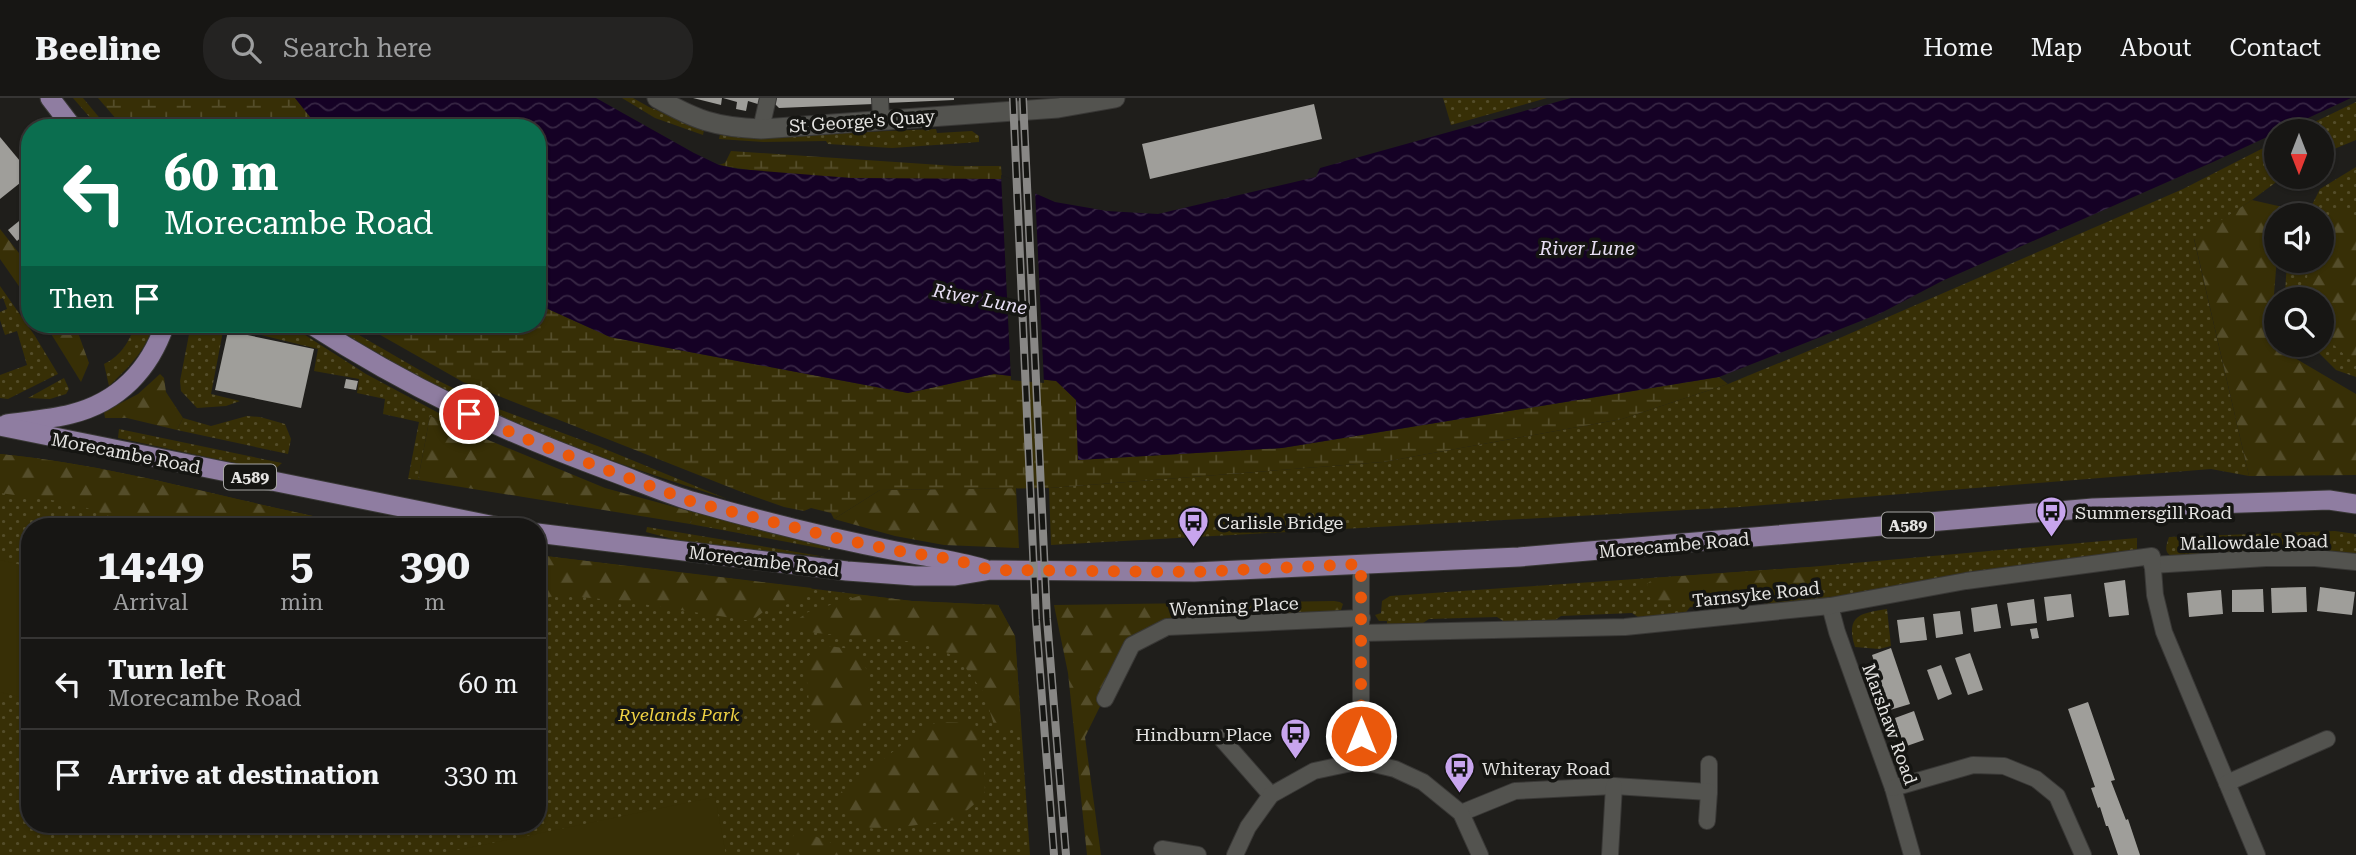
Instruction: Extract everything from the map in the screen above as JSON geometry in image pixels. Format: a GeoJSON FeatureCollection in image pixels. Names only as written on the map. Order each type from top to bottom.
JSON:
{"type":"FeatureCollection","features":[{"type":"Feature","properties":{"kind":"main road"},"geometry":{"type":"LineString","coordinates":[[50,98],[66,119]]}},
{"type":"Feature","properties":{"kind":"main road","name":"Morecambe Road"},"geometry":{"type":"LineString","coordinates":[[0,425],[71,414],[93,406],[119,391],[139,374],[150,359],[161,333]]}},
{"type":"Feature","properties":{"kind":"main road","name":"Morecambe Road"},"geometry":{"type":"LineString","coordinates":[[325,333],[392,374],[457,408],[543,446],[693,502],[831,536],[898,551],[952,559],[991,570]]}},
{"type":"Feature","properties":{"kind":"main road","name":"Morecambe Road"},"geometry":{"type":"LineString","coordinates":[[0,425],[456,518]]}},
{"type":"Feature","properties":{"kind":"main road","name":"Morecambe Road"},"geometry":{"type":"LineString","coordinates":[[546,534],[869,573],[955,576],[991,570],[1194,572],[1519,557],[2093,508],[2329,500],[2356,504]]}},
{"type":"Feature","properties":{"kind":"street","name":"St George's Quay"},"geometry":{"type":"LineString","coordinates":[[657,98],[691,117],[734,127],[761,129],[881,119],[996,105],[1058,108],[1115,98]]}},
{"type":"Feature","properties":{"kind":"street"},"geometry":{"type":"LineString","coordinates":[[761,129],[768,98]]}},
{"type":"Feature","properties":{"kind":"street"},"geometry":{"type":"LineString","coordinates":[[880,98],[881,119]]}},
{"type":"Feature","properties":{"kind":"street","name":"Mallowdale Road"},"geometry":{"type":"LineString","coordinates":[[2152,560],[2315,558],[2356,562]]}},
{"type":"Feature","properties":{"kind":"street"},"geometry":{"type":"LineString","coordinates":[[2152,560],[2155,595],[2164,632],[2256,855]]}},
{"type":"Feature","properties":{"kind":"street","name":"Tarnsyke Road"},"geometry":{"type":"LineString","coordinates":[[1362,625],[1625,627],[1830,606],[1966,582],[2152,560]]}},
{"type":"Feature","properties":{"kind":"street"},"geometry":{"type":"LineString","coordinates":[[1361,564],[1361,761]]}},
{"type":"Feature","properties":{"kind":"street","name":"Marshaw Road"},"geometry":{"type":"LineString","coordinates":[[1830,606],[1893,788],[1912,855]]}},
{"type":"Feature","properties":{"kind":"street","name":"Wenning Place"},"geometry":{"type":"LineString","coordinates":[[1105,699],[1132,645],[1167,627],[1362,625]]}},
{"type":"Feature","properties":{"kind":"street"},"geometry":{"type":"LineString","coordinates":[[1221,738],[1270,795]]}},
{"type":"Feature","properties":{"kind":"street"},"geometry":{"type":"LineString","coordinates":[[2227,783],[2326,739]]}},
{"type":"Feature","properties":{"kind":"street"},"geometry":{"type":"LineString","coordinates":[[1235,855],[1248,827],[1270,795],[1314,771],[1361,761],[1395,769],[1423,782],[1461,813],[1480,855]]}},
{"type":"Feature","properties":{"kind":"street"},"geometry":{"type":"LineString","coordinates":[[1707,821],[1709,764]]}},
{"type":"Feature","properties":{"kind":"street"},"geometry":{"type":"LineString","coordinates":[[1893,788],[1973,765],[2004,766],[2036,779],[2056,796],[2083,855]]}},
{"type":"Feature","properties":{"kind":"street"},"geometry":{"type":"LineString","coordinates":[[1461,813],[1515,791],[1614,786],[1709,792]]}},
{"type":"Feature","properties":{"kind":"street"},"geometry":{"type":"LineString","coordinates":[[1610,855],[1614,786]]}},
{"type":"Feature","properties":{"kind":"street"},"geometry":{"type":"LineString","coordinates":[[1162,849],[1198,855]]}},
{"type":"Feature","properties":{"kind":"green space"},"geometry":{"type":"Polygon","coordinates":[[[73,98],[83,98],[100,119],[91,119],[73,98]]]}},
{"type":"Feature","properties":{"kind":"green space"},"geometry":{"type":"Polygon","coordinates":[[[98,98],[295,98],[312,119],[116,119],[98,98]]]}},
{"type":"Feature","properties":{"kind":"green space"},"geometry":{"type":"Polygon","coordinates":[[[622,98],[633,98],[704,130],[703,135],[655,118],[622,98]]]}},
{"type":"Feature","properties":{"kind":"green space"},"geometry":{"type":"Polygon","coordinates":[[[1443,98],[1547,98],[1451,125],[1443,98]]]}},
{"type":"Feature","properties":{"kind":"green space"},"geometry":{"type":"Polygon","coordinates":[[[2356,102],[2356,140],[2334,149],[2334,119],[2321,119],[2356,102]]]}},
{"type":"Feature","properties":{"kind":"green space"},"geometry":{"type":"Polygon","coordinates":[[[936,129],[937,133],[972,131],[979,136],[979,142],[892,148],[828,144],[826,141],[763,142],[719,139],[720,134],[744,137],[936,129]]]}},
{"type":"Feature","properties":{"kind":"green space"},"geometry":{"type":"Polygon","coordinates":[[[2264,148],[2264,189],[2267,189],[2194,239],[2249,476],[2211,469],[1740,507],[1051,545],[1049,488],[1383,462],[1622,419],[1728,384],[2183,189],[2264,148]]]}},
{"type":"Feature","properties":{"kind":"green space"},"geometry":{"type":"Polygon","coordinates":[[[731,151],[955,166],[1001,166],[1002,179],[824,177],[719,165],[725,163],[731,151]]]}},
{"type":"Feature","properties":{"kind":"green space"},"geometry":{"type":"Polygon","coordinates":[[[2356,167],[2356,377],[2336,370],[2323,357],[2334,357],[2334,287],[2285,287],[2286,273],[2334,273],[2334,203],[2313,203],[2320,189],[2334,189],[2334,180],[2356,167]]]}},
{"type":"Feature","properties":{"kind":"green space"},"geometry":{"type":"Polygon","coordinates":[[[2252,200],[2265,203],[2264,273],[2276,273],[2275,287],[2264,287],[2264,357],[2293,357],[2356,394],[2356,475],[2249,476],[2194,238],[2252,200]]]}},
{"type":"Feature","properties":{"kind":"green space"},"geometry":{"type":"Polygon","coordinates":[[[2338,209],[2356,219],[2356,361],[2348,358],[2334,345],[2334,287],[2306,287],[2308,273],[2334,273],[2334,216],[2338,209]]]}},
{"type":"Feature","properties":{"kind":"green space"},"geometry":{"type":"Polygon","coordinates":[[[0,229],[21,256],[21,289],[0,259],[0,229]]]}},
{"type":"Feature","properties":{"kind":"green space"},"geometry":{"type":"Polygon","coordinates":[[[0,286],[21,316],[21,333],[33,333],[58,374],[8,399],[0,398],[0,375],[27,365],[17,331],[5,335],[0,312],[7,309],[3,298],[0,299],[0,286]]]}},
{"type":"Feature","properties":{"kind":"green space"},"geometry":{"type":"Polygon","coordinates":[[[546,308],[610,337],[908,393],[994,374],[1057,381],[1076,400],[1078,460],[1282,448],[1719,377],[1728,384],[1622,419],[1383,462],[1049,488],[880,490],[834,519],[831,513],[811,508],[804,511],[784,507],[739,491],[463,382],[377,333],[546,333],[546,308]]]}},
{"type":"Feature","properties":{"kind":"green space"},"geometry":{"type":"Polygon","coordinates":[[[51,333],[78,333],[89,363],[81,382],[51,333]]]}},
{"type":"Feature","properties":{"kind":"green space"},"geometry":{"type":"Polygon","coordinates":[[[131,333],[150,333],[130,365],[109,386],[104,364],[115,357],[131,333]]]}},
{"type":"Feature","properties":{"kind":"green space"},"geometry":{"type":"Polygon","coordinates":[[[189,333],[223,333],[211,394],[240,401],[226,406],[197,408],[181,391],[180,381],[189,333]]]}},
{"type":"Feature","properties":{"kind":"green space"},"geometry":{"type":"Polygon","coordinates":[[[253,333],[302,333],[366,374],[448,418],[461,428],[430,416],[418,480],[408,479],[419,422],[383,414],[385,399],[357,393],[359,379],[314,371],[318,349],[253,333]]]}},
{"type":"Feature","properties":{"kind":"green space"},"geometry":{"type":"Polygon","coordinates":[[[345,333],[356,333],[435,379],[485,404],[727,499],[589,452],[489,412],[345,333]]]}},
{"type":"Feature","properties":{"kind":"green space"},"geometry":{"type":"Polygon","coordinates":[[[160,374],[164,378],[166,392],[183,418],[177,430],[127,418],[105,418],[104,412],[138,394],[160,374]]]}},
{"type":"Feature","properties":{"kind":"green space"},"geometry":{"type":"Polygon","coordinates":[[[64,378],[69,389],[66,394],[50,399],[28,398],[64,378]]]}},
{"type":"Feature","properties":{"kind":"green space"},"geometry":{"type":"Polygon","coordinates":[[[247,416],[285,424],[291,439],[288,454],[177,430],[183,418],[211,426],[247,416]]]}},
{"type":"Feature","properties":{"kind":"green space"},"geometry":{"type":"Polygon","coordinates":[[[430,416],[605,488],[693,512],[690,524],[418,480],[430,416]]]}},
{"type":"Feature","properties":{"kind":"green space"},"geometry":{"type":"Polygon","coordinates":[[[119,429],[282,463],[273,471],[118,438],[119,429]]]}},
{"type":"Feature","properties":{"kind":"green space","name":"Ryelands Park"},"geometry":{"type":"Polygon","coordinates":[[[0,454],[93,467],[322,518],[21,518],[21,833],[546,833],[546,556],[912,601],[998,605],[1015,636],[1030,855],[0,855],[0,454]]]}},
{"type":"Feature","properties":{"kind":"green space"},"geometry":{"type":"Polygon","coordinates":[[[0,454],[93,467],[322,518],[114,518],[73,503],[0,493],[0,454]]]}},
{"type":"Feature","properties":{"kind":"green space"},"geometry":{"type":"Polygon","coordinates":[[[1016,488],[1019,548],[944,545],[895,536],[834,519],[880,490],[1016,488]]]}},
{"type":"Feature","properties":{"kind":"green space"},"geometry":{"type":"Polygon","coordinates":[[[693,512],[830,546],[830,550],[690,524],[693,512]]]}},
{"type":"Feature","properties":{"kind":"green space"},"geometry":{"type":"Polygon","coordinates":[[[647,527],[826,557],[688,543],[646,532],[647,527]]]}},
{"type":"Feature","properties":{"kind":"green space"},"geometry":{"type":"Polygon","coordinates":[[[2335,531],[2356,534],[2356,555],[2171,556],[2166,550],[2169,537],[2335,531]]]}},
{"type":"Feature","properties":{"kind":"green space"},"geometry":{"type":"Polygon","coordinates":[[[2137,538],[2137,550],[1835,599],[1773,605],[1760,602],[1690,607],[1684,615],[1641,619],[1632,613],[1561,616],[1551,623],[1508,624],[1497,617],[1429,619],[1420,625],[1387,625],[1387,621],[1379,621],[1375,615],[1381,613],[1382,601],[1390,596],[1809,567],[2137,538]]]}},
{"type":"Feature","properties":{"kind":"green space"},"geometry":{"type":"Polygon","coordinates":[[[546,556],[812,588],[792,603],[766,610],[751,621],[623,601],[558,595],[546,598],[546,556]]]}},
{"type":"Feature","properties":{"kind":"green space"},"geometry":{"type":"Polygon","coordinates":[[[0,560],[21,565],[21,698],[0,692],[0,560]]]}},
{"type":"Feature","properties":{"kind":"green space"},"geometry":{"type":"Polygon","coordinates":[[[1809,567],[1817,577],[1816,591],[1770,597],[1657,604],[1648,594],[1647,584],[1654,578],[1809,567]]]}},
{"type":"Feature","properties":{"kind":"green space"},"geometry":{"type":"Polygon","coordinates":[[[862,595],[912,601],[998,605],[1015,636],[1021,728],[995,728],[984,693],[959,659],[928,643],[816,633],[787,627],[808,612],[862,595]]]}},
{"type":"Feature","properties":{"kind":"green space"},"geometry":{"type":"Polygon","coordinates":[[[1334,601],[1343,604],[1340,613],[1161,623],[1132,641],[1085,737],[1101,855],[1087,855],[1068,673],[1054,605],[1334,601]]]}},
{"type":"Feature","properties":{"kind":"green space"},"geometry":{"type":"Polygon","coordinates":[[[1887,609],[1891,646],[1879,649],[1855,647],[1852,628],[1857,618],[1863,614],[1887,609]]]}},
{"type":"Feature","properties":{"kind":"green space"},"geometry":{"type":"Polygon","coordinates":[[[821,645],[859,650],[867,671],[871,720],[845,729],[815,731],[805,659],[821,645]]]}},
{"type":"Feature","properties":{"kind":"green space"},"geometry":{"type":"Polygon","coordinates":[[[937,722],[975,723],[984,763],[985,795],[956,820],[877,830],[855,823],[838,808],[841,792],[917,733],[937,722]]]}},
{"type":"Feature","properties":{"kind":"green space"},"geometry":{"type":"Polygon","coordinates":[[[715,797],[726,855],[448,855],[448,852],[715,797]]]}},
{"type":"Feature","properties":{"kind":"green space"},"geometry":{"type":"Polygon","coordinates":[[[797,829],[832,843],[847,855],[791,855],[790,842],[797,829]]]}},
{"type":"Feature","properties":{"kind":"water","name":"River Lune"},"geometry":{"type":"Polygon","coordinates":[[[295,98],[596,98],[694,153],[719,165],[738,169],[851,178],[1002,179],[1055,202],[1107,211],[1158,214],[1316,177],[1320,168],[1571,98],[2351,98],[2306,119],[2264,119],[2264,138],[1942,281],[1881,313],[1719,377],[1282,448],[1078,460],[1076,400],[1056,381],[994,374],[908,393],[610,337],[546,308],[546,119],[312,119],[295,98]]]}},
{"type":"Feature","properties":{"kind":"pier"},"geometry":{"type":"Polygon","coordinates":[[[1001,175],[1035,189],[1044,383],[1011,380],[1001,175]]]}},
{"type":"Feature","properties":{"kind":"building"},"geometry":{"type":"Polygon","coordinates":[[[693,98],[722,98],[721,105],[693,98]]]}},
{"type":"Feature","properties":{"kind":"building"},"geometry":{"type":"Polygon","coordinates":[[[723,98],[763,98],[761,105],[748,101],[746,111],[736,109],[737,102],[723,98]]]}},
{"type":"Feature","properties":{"kind":"building"},"geometry":{"type":"Polygon","coordinates":[[[774,98],[873,98],[874,104],[779,108],[773,102],[774,98]]]}},
{"type":"Feature","properties":{"kind":"building"},"geometry":{"type":"Polygon","coordinates":[[[886,98],[954,98],[954,100],[886,103],[886,98]]]}},
{"type":"Feature","properties":{"kind":"building"},"geometry":{"type":"Polygon","coordinates":[[[1314,104],[1322,139],[1150,179],[1142,144],[1314,104]]]}},
{"type":"Feature","properties":{"kind":"building"},"geometry":{"type":"Polygon","coordinates":[[[0,137],[21,162],[21,182],[0,199],[0,137]]]}},
{"type":"Feature","properties":{"kind":"building"},"geometry":{"type":"Polygon","coordinates":[[[21,219],[21,238],[17,241],[8,230],[21,219]]]}},
{"type":"Feature","properties":{"kind":"building"},"geometry":{"type":"Polygon","coordinates":[[[228,333],[314,349],[301,408],[215,390],[228,333]]]}},
{"type":"Feature","properties":{"kind":"building"},"geometry":{"type":"Polygon","coordinates":[[[346,379],[358,381],[356,390],[344,388],[346,379]]]}},
{"type":"Feature","properties":{"kind":"building"},"geometry":{"type":"Polygon","coordinates":[[[2125,580],[2129,615],[2109,617],[2104,583],[2125,580]]]}},
{"type":"Feature","properties":{"kind":"building"},"geometry":{"type":"Polygon","coordinates":[[[2306,587],[2307,612],[2272,613],[2271,588],[2306,587]]]}},
{"type":"Feature","properties":{"kind":"building"},"geometry":{"type":"Polygon","coordinates":[[[2320,587],[2355,592],[2352,615],[2317,611],[2320,587]]]}},
{"type":"Feature","properties":{"kind":"building"},"geometry":{"type":"Polygon","coordinates":[[[2263,589],[2264,612],[2232,612],[2232,590],[2263,589]]]}},
{"type":"Feature","properties":{"kind":"building"},"geometry":{"type":"Polygon","coordinates":[[[2221,590],[2223,614],[2189,617],[2187,593],[2221,590]]]}},
{"type":"Feature","properties":{"kind":"building"},"geometry":{"type":"Polygon","coordinates":[[[2071,594],[2074,617],[2047,621],[2044,597],[2071,594]]]}},
{"type":"Feature","properties":{"kind":"building"},"geometry":{"type":"Polygon","coordinates":[[[2034,599],[2037,623],[2011,626],[2007,603],[2034,599]]]}},
{"type":"Feature","properties":{"kind":"building"},"geometry":{"type":"Polygon","coordinates":[[[1997,604],[2001,628],[1974,632],[1971,608],[1997,604]]]}},
{"type":"Feature","properties":{"kind":"building"},"geometry":{"type":"Polygon","coordinates":[[[1960,611],[1963,634],[1936,638],[1933,614],[1960,611]]]}},
{"type":"Feature","properties":{"kind":"building"},"geometry":{"type":"Polygon","coordinates":[[[1924,617],[1927,640],[1900,643],[1897,620],[1924,617]]]}},
{"type":"Feature","properties":{"kind":"building"},"geometry":{"type":"Polygon","coordinates":[[[2037,628],[2039,638],[2032,639],[2030,629],[2037,628]]]}},
{"type":"Feature","properties":{"kind":"building"},"geometry":{"type":"Polygon","coordinates":[[[1891,648],[1910,704],[1890,710],[1872,655],[1891,648]]]}},
{"type":"Feature","properties":{"kind":"building"},"geometry":{"type":"Polygon","coordinates":[[[1970,653],[1983,690],[1968,695],[1955,658],[1970,653]]]}},
{"type":"Feature","properties":{"kind":"building"},"geometry":{"type":"Polygon","coordinates":[[[1941,665],[1952,694],[1938,700],[1927,670],[1941,665]]]}},
{"type":"Feature","properties":{"kind":"building"},"geometry":{"type":"Polygon","coordinates":[[[2088,702],[2115,780],[2111,781],[2140,855],[2118,855],[2091,788],[2095,787],[2068,709],[2088,702]]]}},
{"type":"Feature","properties":{"kind":"building"},"geometry":{"type":"Polygon","coordinates":[[[1914,711],[1924,740],[1904,747],[1895,718],[1914,711]]]}},
{"type":"Feature","properties":{"kind":"railway"},"geometry":{"type":"LineString","coordinates":[[1013,98],[1036,620],[1054,855]]}},
{"type":"Feature","properties":{"kind":"railway"},"geometry":{"type":"LineString","coordinates":[[1023,98],[1047,619],[1066,855]]}},
{"type":"Feature","properties":{"kind":"place","name":"Summersgill Road"},"geometry":{"type":"Point","coordinates":[2052,539]}},
{"type":"Feature","properties":{"kind":"place","name":"Carlisle Bridge"},"geometry":{"type":"Point","coordinates":[1194,549]}},
{"type":"Feature","properties":{"kind":"place","name":"Hindburn Place"},"geometry":{"type":"Point","coordinates":[1295,761]}},
{"type":"Feature","properties":{"kind":"place","name":"Whiteray Road"},"geometry":{"type":"Point","coordinates":[1459,795]}},
{"type":"Feature","properties":{"kind":"route"},"geometry":{"type":"LineString","coordinates":[[469,414],[543,446],[693,502],[841,539],[952,559],[991,570],[1194,572],[1361,564],[1361,736]]}}]}
